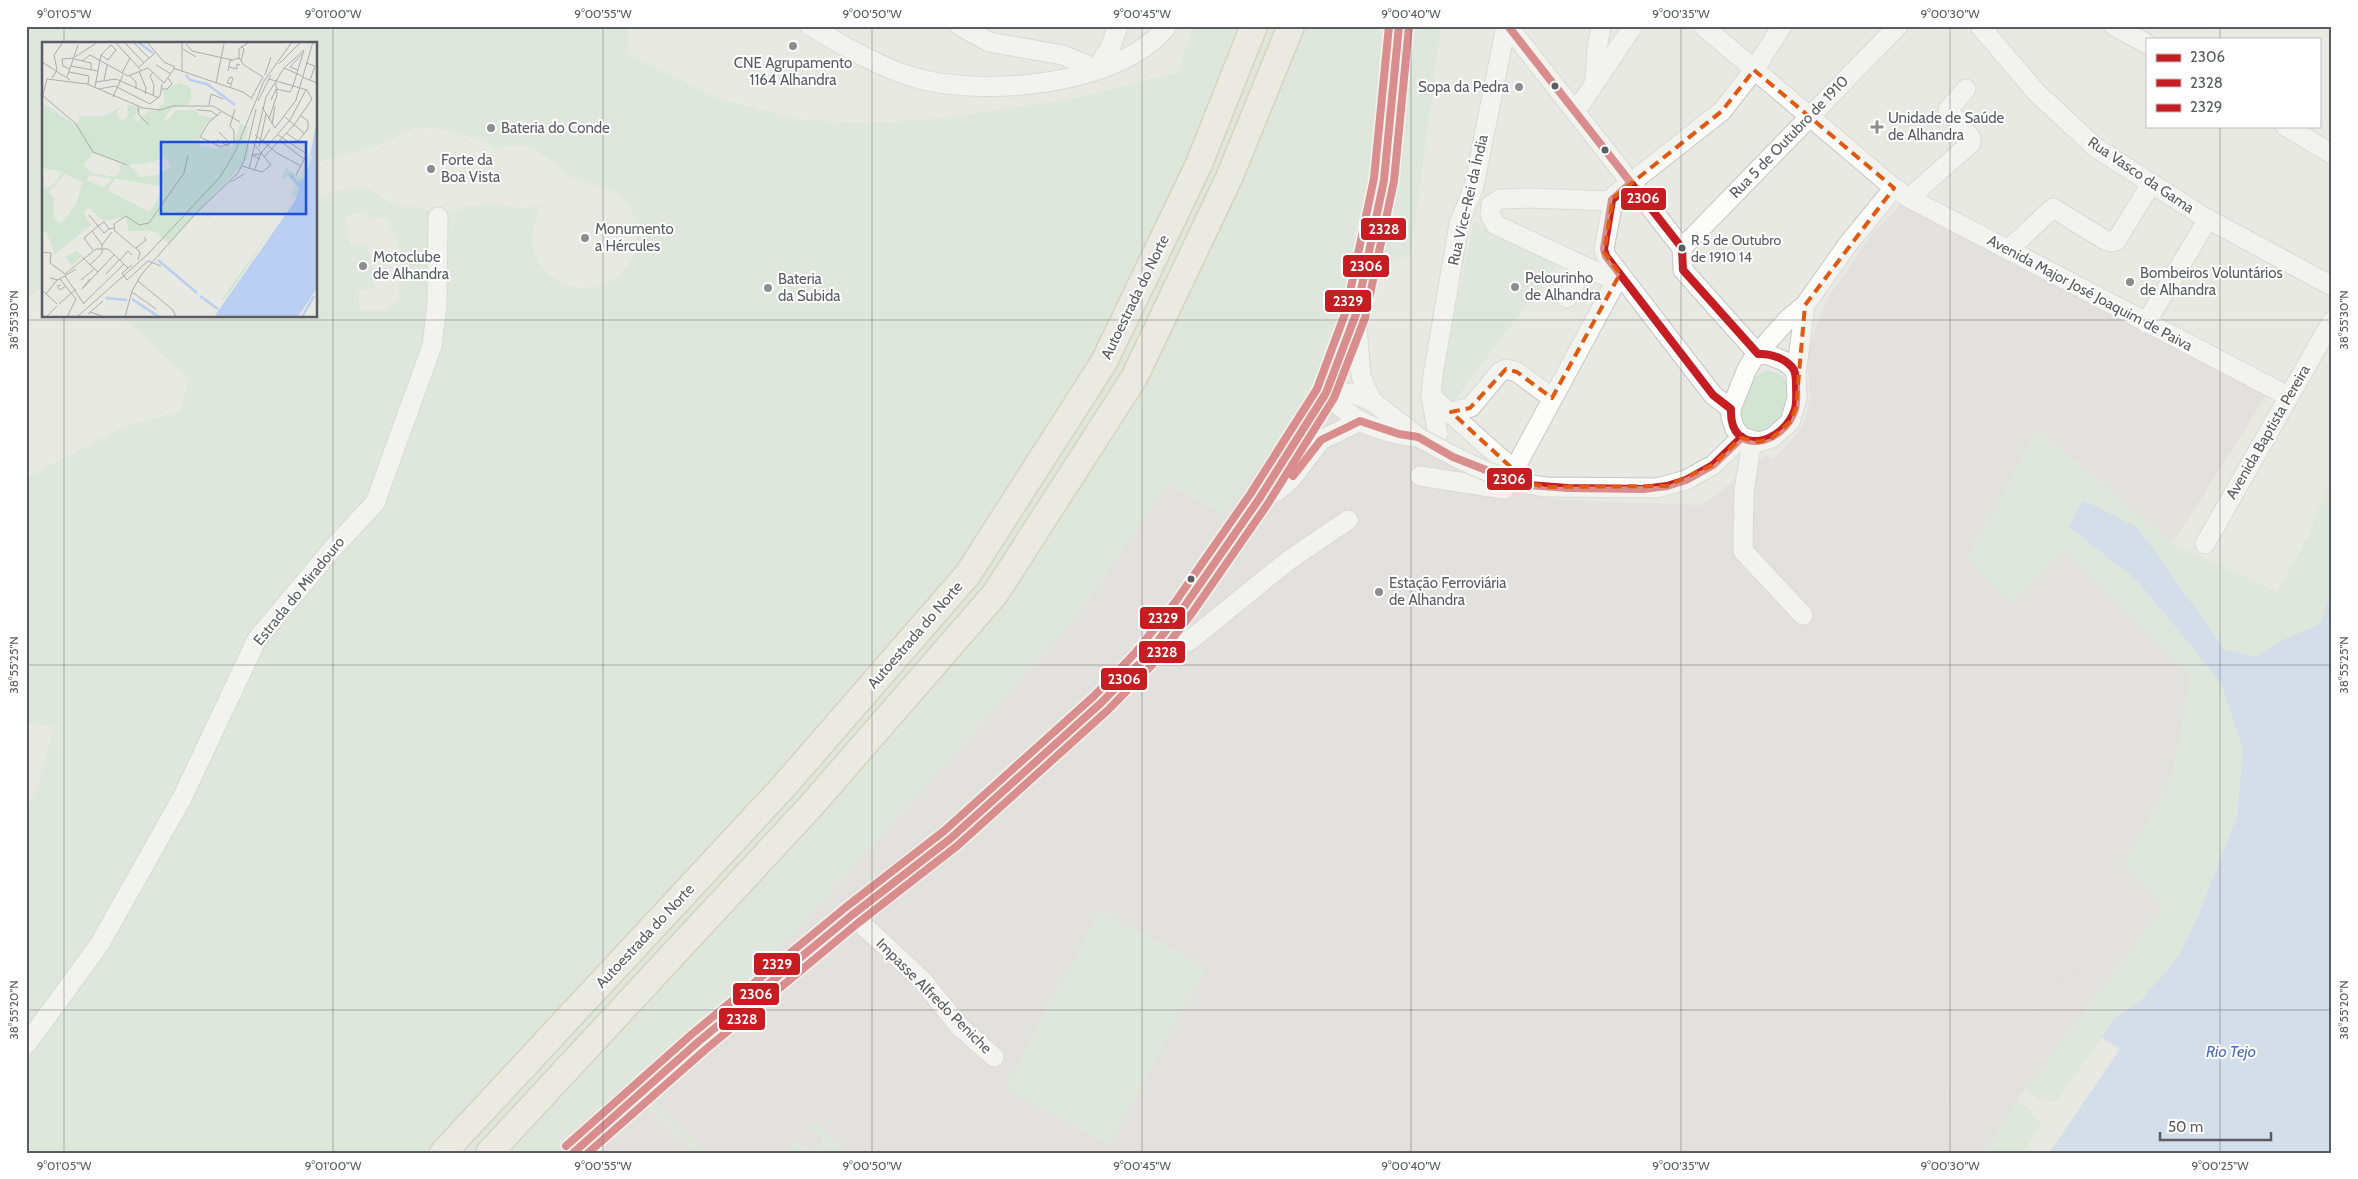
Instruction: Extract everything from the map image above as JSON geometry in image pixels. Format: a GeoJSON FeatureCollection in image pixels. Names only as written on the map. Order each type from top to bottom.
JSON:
{"type":"FeatureCollection","features":[{"type":"Feature","properties":{"kind":"highway","name":"Autoestrada do Norte"},"geometry":{"type":"LineString","coordinates":[[444,1153],[785,785],[968,574],[1104,362],[1199,164],[1254,26]]}},
{"type":"Feature","properties":{"kind":"highway"},"geometry":{"type":"LineString","coordinates":[[489,1153],[810,807],[995,594],[1134,378],[1229,178],[1291,26]]}},
{"type":"Feature","properties":{"kind":"main road"},"geometry":{"type":"LineString","coordinates":[[573,1153],[698,1042],[852,915],[950,839],[1102,703],[1144,659],[1184,607],[1259,499],[1326,393],[1356,314],[1384,180],[1400,26]]}},
{"type":"Feature","properties":{"kind":"street"},"geometry":{"type":"LineString","coordinates":[[810,26],[859,54],[898,72],[944,83],[987,87],[1020,86],[1050,82],[1096,69],[1136,52],[1150,43],[1166,26]]}},
{"type":"Feature","properties":{"kind":"street"},"geometry":{"type":"LineString","coordinates":[[960,26],[989,42],[1063,55],[1096,69]]}},
{"type":"Feature","properties":{"kind":"street"},"geometry":{"type":"LineString","coordinates":[[1096,69],[1111,46],[1118,26]]}},
{"type":"Feature","properties":{"kind":"street"},"geometry":{"type":"LineString","coordinates":[[1507,26],[1576,111],[1682,248],[1683,270],[1758,354],[1768,354],[1784,361],[1792,366],[1796,374]]}},
{"type":"Feature","properties":{"kind":"street","name":"Rua Vice-Rei da Índia"},"geometry":{"type":"LineString","coordinates":[[1438,434],[1431,396],[1460,224],[1474,186],[1507,26]]}},
{"type":"Feature","properties":{"kind":"street"},"geometry":{"type":"LineString","coordinates":[[1595,82],[1597,48],[1601,26]]}},
{"type":"Feature","properties":{"kind":"street"},"geometry":{"type":"LineString","coordinates":[[1576,111],[1632,26]]}},
{"type":"Feature","properties":{"kind":"street","name":"Avenida Major José Joaquim de Paiva"},"geometry":{"type":"LineString","coordinates":[[1703,26],[1894,188],[1909,198],[2288,396]]}},
{"type":"Feature","properties":{"kind":"street"},"geometry":{"type":"LineString","coordinates":[[1731,409],[1713,395],[1618,278],[1604,252],[1612,201],[1631,183],[1722,112],[1754,70],[1782,26]]}},
{"type":"Feature","properties":{"kind":"street","name":"Rua 5 de Outubro de 1910"},"geometry":{"type":"LineString","coordinates":[[1682,248],[1808,116],[1898,26]]}},
{"type":"Feature","properties":{"kind":"street","name":"Rua Vasco da Gama"},"geometry":{"type":"LineString","coordinates":[[1980,26],[2036,92],[2096,148],[2208,219],[2332,286]]}},
{"type":"Feature","properties":{"kind":"street"},"geometry":{"type":"LineString","coordinates":[[2114,26],[2146,43]]}},
{"type":"Feature","properties":{"kind":"street"},"geometry":{"type":"LineString","coordinates":[[1909,198],[1971,145],[1971,138],[1948,110],[1966,89]]}},
{"type":"Feature","properties":{"kind":"street"},"geometry":{"type":"LineString","coordinates":[[2288,128],[2332,154]]}},
{"type":"Feature","properties":{"kind":"street"},"geometry":{"type":"LineString","coordinates":[[2009,249],[2053,208],[2057,208],[2105,240],[2116,241],[2151,184]]}},
{"type":"Feature","properties":{"kind":"street"},"geometry":{"type":"LineString","coordinates":[[1805,305],[1796,374],[1796,405],[1790,422],[1772,438],[1763,441],[1747,439],[1733,425],[1731,409],[1747,369],[1788,319],[1805,305],[1848,244],[1894,188]]}},
{"type":"Feature","properties":{"kind":"street"},"geometry":{"type":"LineString","coordinates":[[1612,201],[1530,198],[1500,199],[1492,205],[1490,219],[1496,225],[1584,266],[1618,278]]}},
{"type":"Feature","properties":{"kind":"street","name":"Estrada do Miradouro"},"geometry":{"type":"LineString","coordinates":[[26,1045],[99,945],[182,798],[257,638],[334,547],[375,503],[432,346],[437,305],[438,217]]}},
{"type":"Feature","properties":{"kind":"street"},"geometry":{"type":"LineString","coordinates":[[2146,323],[2208,219]]}},
{"type":"Feature","properties":{"kind":"street"},"geometry":{"type":"LineString","coordinates":[[1567,298],[1584,266]]}},
{"type":"Feature","properties":{"kind":"street"},"geometry":{"type":"LineString","coordinates":[[1420,476],[1504,489],[1618,278]]}},
{"type":"Feature","properties":{"kind":"street"},"geometry":{"type":"LineString","coordinates":[[1356,314],[1361,376],[1372,401]]}},
{"type":"Feature","properties":{"kind":"street","name":"Avenida Baptista Pereira"},"geometry":{"type":"LineString","coordinates":[[2204,544],[2332,321]]}},
{"type":"Feature","properties":{"kind":"street"},"geometry":{"type":"LineString","coordinates":[[1451,412],[1471,407],[1500,372],[1506,369],[1518,372],[1552,398]]}},
{"type":"Feature","properties":{"kind":"street"},"geometry":{"type":"LineString","coordinates":[[1326,393],[1351,393],[1372,401],[1418,437],[1454,457],[1509,479],[1528,485],[1546,487],[1657,488],[1686,480],[1713,465],[1747,439]]}},
{"type":"Feature","properties":{"kind":"street"},"geometry":{"type":"LineString","coordinates":[[1326,393],[1343,412],[1360,421],[1399,434],[1418,437]]}},
{"type":"Feature","properties":{"kind":"street"},"geometry":{"type":"LineString","coordinates":[[1431,396],[1514,470]]}},
{"type":"Feature","properties":{"kind":"street"},"geometry":{"type":"LineString","coordinates":[[1259,499],[1277,491],[1291,479],[1321,440],[1360,421]]}},
{"type":"Feature","properties":{"kind":"street"},"geometry":{"type":"LineString","coordinates":[[1747,439],[1743,551],[1803,615]]}},
{"type":"Feature","properties":{"kind":"street"},"geometry":{"type":"LineString","coordinates":[[1144,659],[1189,642],[1289,560],[1348,520]]}},
{"type":"Feature","properties":{"kind":"street","name":"Impasse Alfredo Peniche"},"geometry":{"type":"LineString","coordinates":[[852,915],[922,980],[960,1027],[994,1057]]}},
{"type":"Feature","properties":{"kind":"highlighted area"},"geometry":{"type":"Polygon","coordinates":[[[1754,70],[1894,188],[1805,305],[1796,408],[1790,422],[1772,438],[1759,442],[1741,438],[1713,465],[1667,486],[1546,487],[1509,479],[1514,470],[1451,412],[1470,408],[1506,369],[1517,372],[1552,398],[1620,274],[1604,252],[1613,198],[1722,111],[1754,70]]]}},
{"type":"Feature","properties":{"kind":"shaded area"},"geometry":{"type":"Polygon","coordinates":[[[1901,204],[2269,391],[2173,543],[2038,429],[2033,437],[2091,479],[2070,529],[2212,695],[2165,906],[2017,1100],[1983,1153],[594,1153],[751,982],[1075,619],[1168,484],[1225,514],[1310,391],[1407,437],[1562,500],[1702,505],[1767,455],[1773,460],[1800,430],[1805,420],[1810,398],[1808,360],[1810,344],[1827,299],[1874,231],[1901,204]]]}},
{"type":"Feature","properties":{"kind":"green space"},"geometry":{"type":"Polygon","coordinates":[[[26,26],[628,26],[628,54],[718,98],[796,119],[868,123],[942,118],[1071,99],[1178,72],[1193,26],[1377,26],[1377,31],[1441,28],[1411,255],[1351,282],[1310,391],[1225,515],[1168,484],[1075,619],[751,982],[594,1153],[26,1153],[26,812],[38,785],[54,727],[26,723],[26,478],[123,427],[180,411],[189,379],[123,318],[318,318],[318,200],[335,191],[364,186],[392,203],[438,212],[438,217],[468,206],[497,204],[519,208],[542,206],[538,213],[533,234],[536,256],[542,267],[551,276],[566,284],[586,288],[603,285],[618,276],[630,262],[636,246],[637,229],[632,212],[614,192],[574,178],[529,147],[493,148],[485,141],[439,129],[415,128],[385,143],[318,162],[318,42],[42,42],[42,288],[26,299],[26,26]],[[366,211],[345,217],[350,245],[368,242],[375,288],[358,291],[360,310],[383,310],[399,301],[401,251],[386,217],[369,220],[366,211]]]}},
{"type":"Feature","properties":{"kind":"green space"},"geometry":{"type":"Polygon","coordinates":[[[1474,221],[1559,262],[1451,405],[1439,387],[1474,221]]]}},
{"type":"Feature","properties":{"kind":"green space"},"geometry":{"type":"Polygon","coordinates":[[[1765,371],[1779,375],[1787,384],[1789,396],[1786,409],[1779,421],[1769,430],[1757,432],[1744,426],[1741,413],[1754,377],[1765,371]]]}},
{"type":"Feature","properties":{"kind":"green space"},"geometry":{"type":"Polygon","coordinates":[[[2037,429],[2173,543],[2277,592],[2309,534],[2332,471],[2332,590],[2321,624],[2283,640],[2257,657],[2224,650],[2138,528],[2070,527],[2137,580],[2221,683],[2243,749],[2237,817],[2198,916],[2179,956],[2142,999],[2116,1017],[2057,1101],[2052,1103],[2044,1098],[2039,1100],[2024,1091],[2164,906],[2122,865],[2167,788],[2178,743],[2190,676],[2064,550],[2011,604],[1967,559],[2037,429]]]}},
{"type":"Feature","properties":{"kind":"green space"},"geometry":{"type":"Polygon","coordinates":[[[1100,910],[1206,967],[1110,1145],[1004,1089],[1100,910]]]}},
{"type":"Feature","properties":{"kind":"green space"},"geometry":{"type":"Polygon","coordinates":[[[2017,1100],[2032,1110],[2032,1116],[2040,1122],[2040,1127],[2023,1153],[1983,1153],[2017,1100]]]}},
{"type":"Feature","properties":{"kind":"green space"},"geometry":{"type":"Polygon","coordinates":[[[653,1101],[706,1153],[695,1153],[647,1106],[653,1101]]]}},
{"type":"Feature","properties":{"kind":"green space"},"geometry":{"type":"Polygon","coordinates":[[[815,1121],[844,1150],[842,1153],[784,1153],[797,1139],[811,1152],[823,1140],[809,1127],[815,1121]]]}},
{"type":"Feature","properties":{"kind":"water","name":"Rio Tejo"},"geometry":{"type":"Polygon","coordinates":[[[2083,500],[2138,528],[2225,650],[2257,657],[2283,640],[2320,624],[2332,590],[2332,1153],[2049,1153],[2119,1049],[2101,1037],[2116,1017],[2142,999],[2179,956],[2198,916],[2237,817],[2243,749],[2221,683],[2137,580],[2069,527],[2083,500]]]}},
{"type":"Feature","properties":{"kind":"pier"},"geometry":{"type":"Polygon","coordinates":[[[2101,1037],[2120,1049],[2049,1153],[2047,1153],[2116,1050],[2100,1039],[2101,1037]]]}},
{"type":"Feature","properties":{"kind":"railway"},"geometry":{"type":"LineString","coordinates":[[1893,1153],[2065,980],[2120,915],[2151,867],[2167,835],[2186,785],[2200,733]]}},
{"type":"Feature","properties":{"kind":"transit line","name":"2329"},"geometry":{"type":"LineString","coordinates":[[566,1146],[692,1034],[846,907],[944,831],[1094,696],[1136,652],[1176,601],[1251,493],[1317,389],[1346,311],[1374,178],[1389,26]]}},
{"type":"Feature","properties":{"kind":"transit line","name":"2306"},"geometry":{"type":"LineString","coordinates":[[573,1153],[698,1042],[852,915],[950,839],[1101,703],[1144,659],[1184,607],[1259,499],[1326,393],[1356,314],[1384,180],[1399,26]]}},
{"type":"Feature","properties":{"kind":"transit line","name":"2306"},"geometry":{"type":"LineString","coordinates":[[1508,26],[1682,248],[1683,270],[1758,354],[1778,358],[1794,370],[1796,376],[1795,409],[1789,421],[1780,431],[1769,438],[1758,441],[1747,440],[1739,435],[1733,425],[1731,409],[1713,395],[1606,256],[1604,249],[1612,200],[1631,183]]}},
{"type":"Feature","properties":{"kind":"transit line","name":"2328"},"geometry":{"type":"LineString","coordinates":[[588,1153],[705,1050],[858,923],[957,846],[1108,710],[1152,665],[1192,613],[1267,505],[1334,398],[1365,318],[1394,181],[1409,27]]}},
{"type":"Feature","properties":{"kind":"transit line","name":"2306"},"geometry":{"type":"LineString","coordinates":[[1293,476],[1321,440],[1360,421],[1399,434],[1418,437],[1453,457],[1509,479],[1528,485],[1568,488],[1643,489],[1667,486],[1686,480],[1713,465],[1742,437]]}},
{"type":"Feature","properties":{"kind":"place","name":"CNE Agrupamento 1164 Alhandra"},"geometry":{"type":"Point","coordinates":[793,46]}},
{"type":"Feature","properties":{"kind":"place","name":"Sopa da Pedra"},"geometry":{"type":"Point","coordinates":[1519,87]}},
{"type":"Feature","properties":{"kind":"place","name":"Unidade de Saúde de Alhandra"},"geometry":{"type":"Point","coordinates":[1877,127]}},
{"type":"Feature","properties":{"kind":"place","name":"Bateria do Conde"},"geometry":{"type":"Point","coordinates":[491,128]}},
{"type":"Feature","properties":{"kind":"place","name":"Forte da Boa Vista"},"geometry":{"type":"Point","coordinates":[431,169]}},
{"type":"Feature","properties":{"kind":"place","name":"Monumento a Hércules"},"geometry":{"type":"Point","coordinates":[585,238]}},
{"type":"Feature","properties":{"kind":"place","name":"R 5 de Outubro de 1910 14"},"geometry":{"type":"Point","coordinates":[1682,248]}},
{"type":"Feature","properties":{"kind":"place","name":"Motoclube de Alhandra"},"geometry":{"type":"Point","coordinates":[363,266]}},
{"type":"Feature","properties":{"kind":"place","name":"Bombeiros Voluntários de Alhandra"},"geometry":{"type":"Point","coordinates":[2130,282]}},
{"type":"Feature","properties":{"kind":"place","name":"Pelourinho de Alhandra"},"geometry":{"type":"Point","coordinates":[1515,287]}},
{"type":"Feature","properties":{"kind":"place","name":"Bateria da Subida"},"geometry":{"type":"Point","coordinates":[768,288]}},
{"type":"Feature","properties":{"kind":"place","name":"Estação Ferroviária de Alhandra"},"geometry":{"type":"Point","coordinates":[1379,592]}}]}
